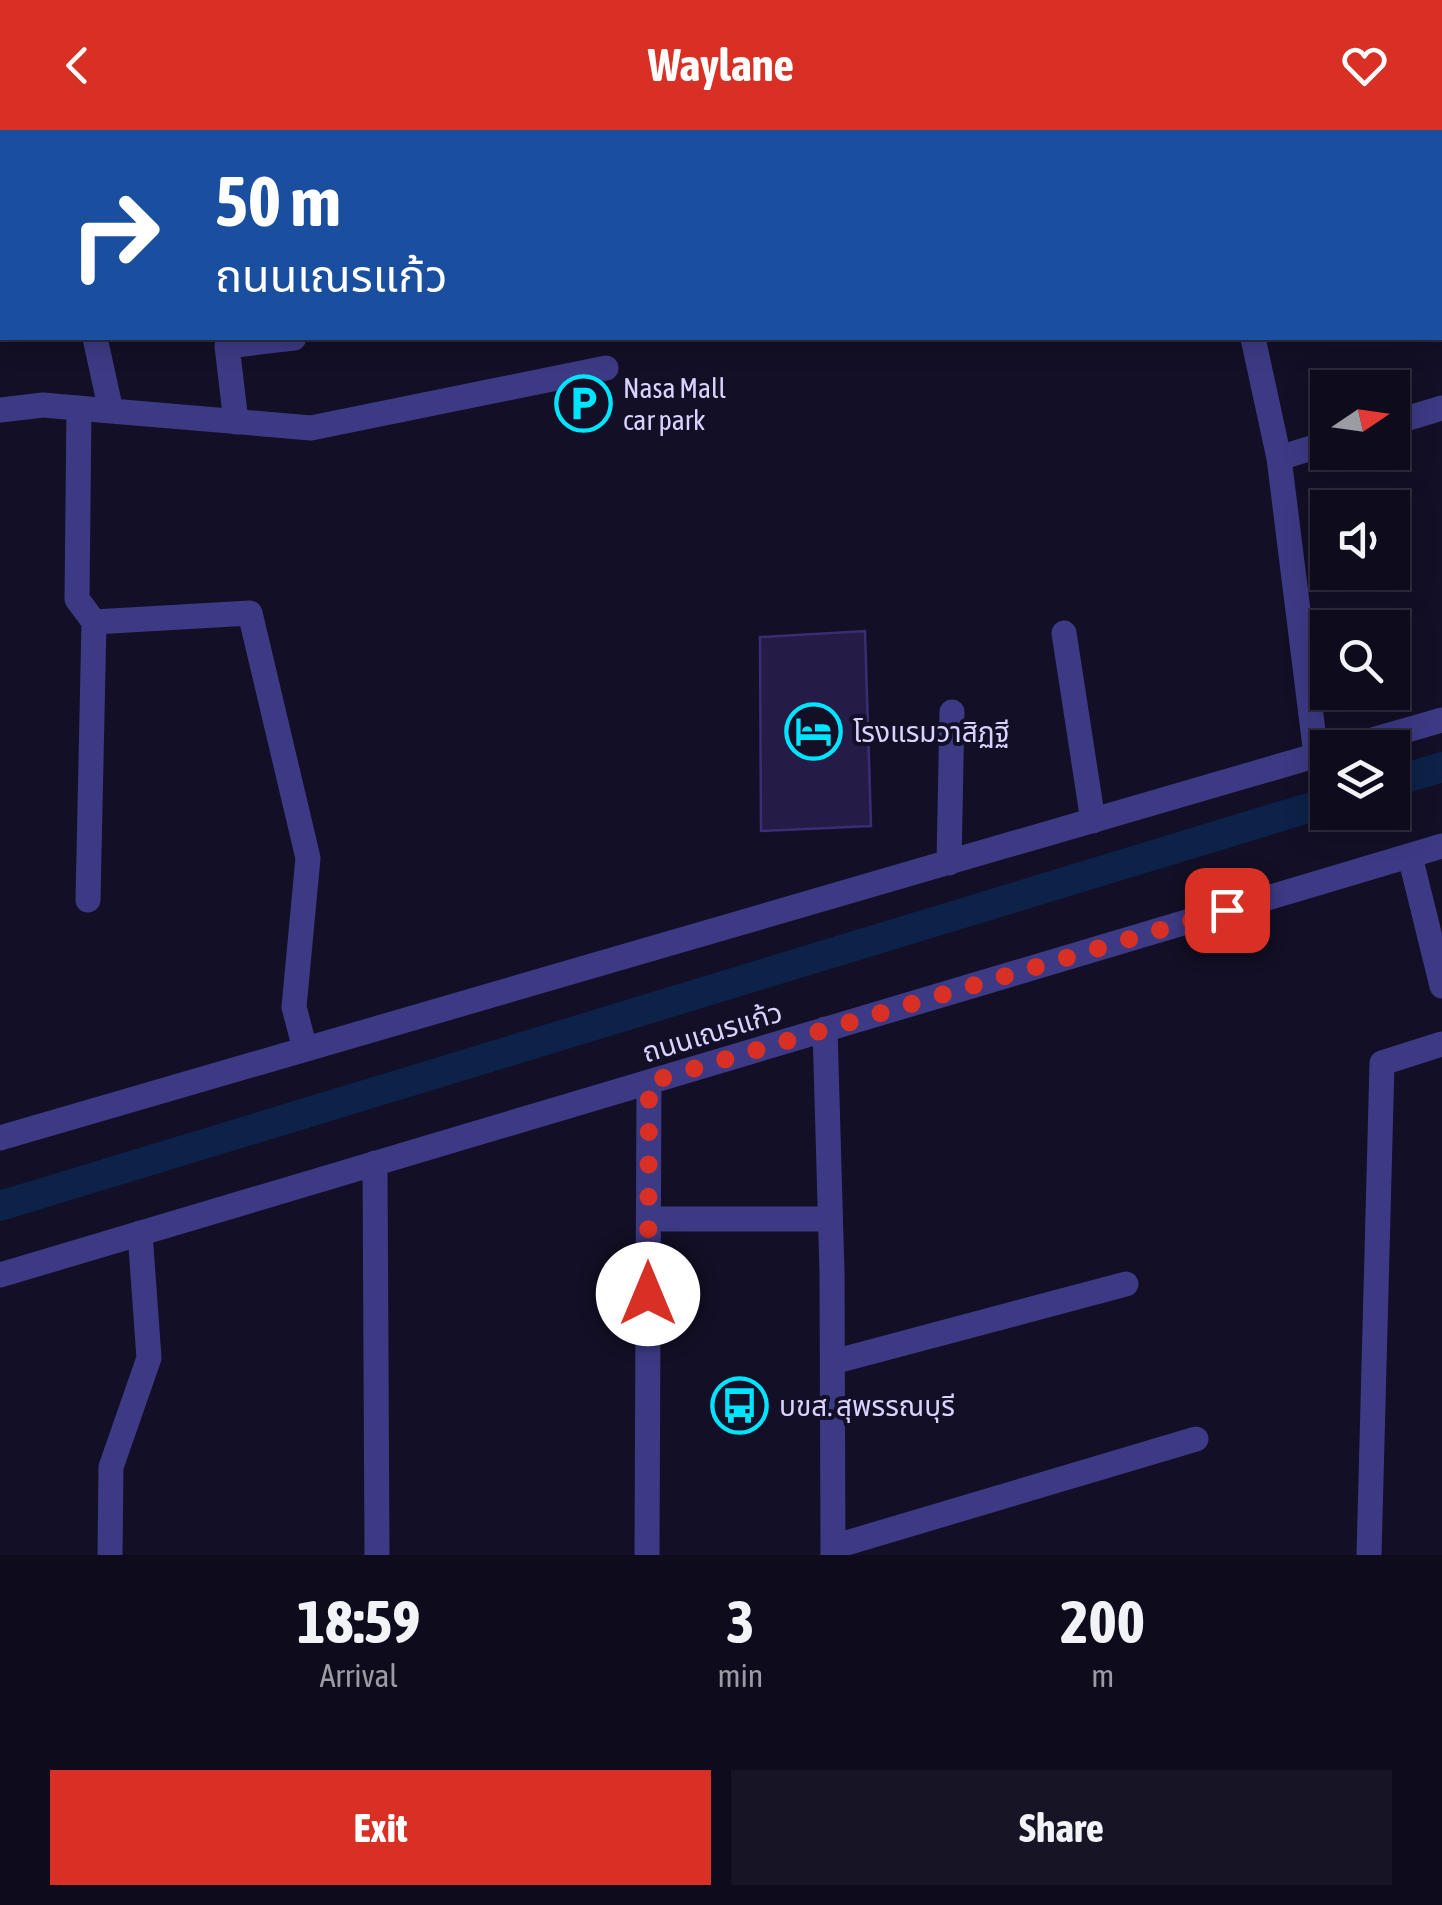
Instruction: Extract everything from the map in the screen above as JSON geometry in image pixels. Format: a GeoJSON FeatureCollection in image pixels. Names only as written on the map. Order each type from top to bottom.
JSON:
{"type":"FeatureCollection","features":[{"type":"Feature","properties":{"kind":"street"},"geometry":{"type":"LineString","coordinates":[[95,340],[111,411]]}},
{"type":"Feature","properties":{"kind":"street"},"geometry":{"type":"LineString","coordinates":[[236,422],[227,346],[277,340]]}},
{"type":"Feature","properties":{"kind":"street"},"geometry":{"type":"LineString","coordinates":[[1253,340],[1279,458],[1319,730]]}},
{"type":"Feature","properties":{"kind":"street"},"geometry":{"type":"LineString","coordinates":[[0,410],[43,405],[311,428],[606,368]]}},
{"type":"Feature","properties":{"kind":"street"},"geometry":{"type":"LineString","coordinates":[[78,408],[77,599],[94,622],[88,900]]}},
{"type":"Feature","properties":{"kind":"street"},"geometry":{"type":"LineString","coordinates":[[1410,418],[1442,408]]}},
{"type":"Feature","properties":{"kind":"street"},"geometry":{"type":"LineString","coordinates":[[1279,458],[1310,449]]}},
{"type":"Feature","properties":{"kind":"street"},"geometry":{"type":"LineString","coordinates":[[94,622],[250,613],[308,858],[294,1008],[305,1049]]}},
{"type":"Feature","properties":{"kind":"street"},"geometry":{"type":"LineString","coordinates":[[1064,633],[1094,821]]}},
{"type":"Feature","properties":{"kind":"street"},"geometry":{"type":"LineString","coordinates":[[949,862],[952,712]]}},
{"type":"Feature","properties":{"kind":"street"},"geometry":{"type":"LineString","coordinates":[[1407,730],[1442,720]]}},
{"type":"Feature","properties":{"kind":"street"},"geometry":{"type":"LineString","coordinates":[[0,1138],[1310,758]]}},
{"type":"Feature","properties":{"kind":"street","name":"ถนนเณรแก้ว"},"geometry":{"type":"LineString","coordinates":[[0,1275],[1442,846]]}},
{"type":"Feature","properties":{"kind":"street"},"geometry":{"type":"LineString","coordinates":[[1410,856],[1442,986]]}},
{"type":"Feature","properties":{"kind":"street"},"geometry":{"type":"LineString","coordinates":[[825,1030],[833,1551],[1196,1438]]}},
{"type":"Feature","properties":{"kind":"street"},"geometry":{"type":"LineString","coordinates":[[1369,1555],[1382,1063],[1442,1044]]}},
{"type":"Feature","properties":{"kind":"street"},"geometry":{"type":"LineString","coordinates":[[647,1555],[649,1082]]}},
{"type":"Feature","properties":{"kind":"street"},"geometry":{"type":"LineString","coordinates":[[375,1164],[377,1555]]}},
{"type":"Feature","properties":{"kind":"street"},"geometry":{"type":"LineString","coordinates":[[649,1219],[830,1218]]}},
{"type":"Feature","properties":{"kind":"street"},"geometry":{"type":"LineString","coordinates":[[110,1555],[111,1467],[149,1358],[140,1233]]}},
{"type":"Feature","properties":{"kind":"street"},"geometry":{"type":"LineString","coordinates":[[833,1362],[1126,1284]]}},
{"type":"Feature","properties":{"kind":"building","name":"โรงแรมวาสิฏฐี"},"geometry":{"type":"Polygon","coordinates":[[[865,631],[871,826],[761,831],[760,637],[865,631]]]}},
{"type":"Feature","properties":{"kind":"waterway"},"geometry":{"type":"LineString","coordinates":[[1410,777],[1442,767]]}},
{"type":"Feature","properties":{"kind":"waterway"},"geometry":{"type":"LineString","coordinates":[[0,1206],[1310,807]]}},
{"type":"Feature","properties":{"kind":"place","name":"Nasa Mall car park"},"geometry":{"type":"Point","coordinates":[584,404]}},
{"type":"Feature","properties":{"kind":"place","name":"โรงแรมวาสิฏฐี"},"geometry":{"type":"Point","coordinates":[814,732]}},
{"type":"Feature","properties":{"kind":"place","name":"บขส. สุพรรณบุรี"},"geometry":{"type":"Point","coordinates":[740,1406]}},
{"type":"Feature","properties":{"kind":"route"},"geometry":{"type":"LineString","coordinates":[[648,1294],[649,1082],[1227,910]]}}]}
